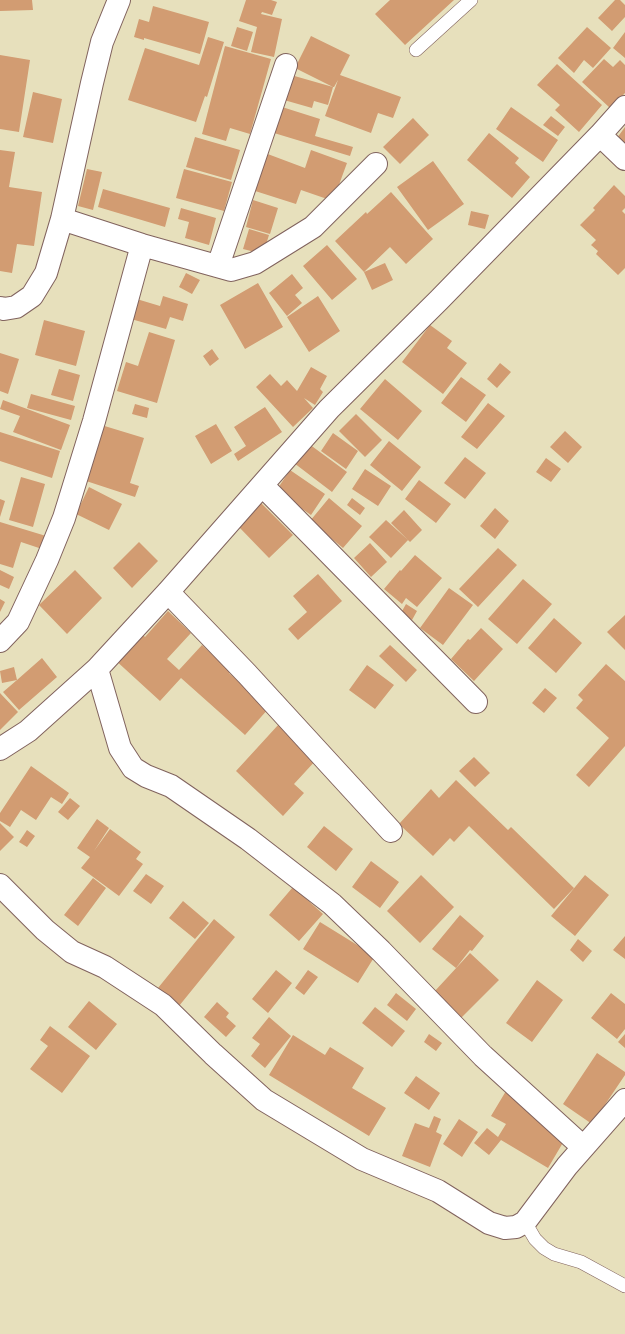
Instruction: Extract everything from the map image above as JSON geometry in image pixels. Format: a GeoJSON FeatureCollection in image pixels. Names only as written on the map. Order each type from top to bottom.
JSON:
{"type":"FeatureCollection","features":[{"type":"Feature","properties":{"kind":"street"},"geometry":{"type":"LineString","coordinates":[[0,308],[16,307],[32,296],[46,273],[62,219],[102,42],[119,0]]}},
{"type":"Feature","properties":{"kind":"street"},"geometry":{"type":"LineString","coordinates":[[218,266],[286,65]]}},
{"type":"Feature","properties":{"kind":"street"},"geometry":{"type":"LineString","coordinates":[[0,749],[28,731],[97,669],[168,592],[329,409],[439,300],[600,135],[625,107]]}},
{"type":"Feature","properties":{"kind":"street"},"geometry":{"type":"LineString","coordinates":[[600,135],[625,159]]}},
{"type":"Feature","properties":{"kind":"street"},"geometry":{"type":"LineString","coordinates":[[62,219],[142,245],[231,270],[255,263],[313,227],[376,164]]}},
{"type":"Feature","properties":{"kind":"street"},"geometry":{"type":"LineString","coordinates":[[0,641],[18,622],[47,560],[64,518],[94,420],[142,245]]}},
{"type":"Feature","properties":{"kind":"street"},"geometry":{"type":"LineString","coordinates":[[262,485],[476,702]]}},
{"type":"Feature","properties":{"kind":"street"},"geometry":{"type":"LineString","coordinates":[[168,592],[246,674],[390,831]]}},
{"type":"Feature","properties":{"kind":"street"},"geometry":{"type":"LineString","coordinates":[[97,669],[120,748],[133,768],[146,776],[171,786],[248,839],[332,904],[381,951],[483,1056],[583,1147]]}},
{"type":"Feature","properties":{"kind":"street"},"geometry":{"type":"LineString","coordinates":[[0,884],[45,930],[72,952],[105,967],[163,1005],[213,1054],[264,1100],[362,1159],[438,1191],[489,1223],[505,1228],[516,1227],[525,1222],[566,1166],[625,1100]]}},
{"type":"Feature","properties":{"kind":"lane"},"geometry":{"type":"LineString","coordinates":[[416,50],[471,0]]}},
{"type":"Feature","properties":{"kind":"lane"},"geometry":{"type":"LineString","coordinates":[[525,1222],[535,1239],[544,1248],[554,1254],[581,1262],[625,1286]]}},
{"type":"Feature","properties":{"kind":"building"},"geometry":{"type":"Polygon","coordinates":[[[0,0],[32,0],[33,10],[0,11],[0,0]]]}},
{"type":"Feature","properties":{"kind":"building"},"geometry":{"type":"Polygon","coordinates":[[[246,0],[271,0],[277,2],[272,15],[262,12],[261,14],[282,19],[274,57],[251,52],[257,27],[239,21],[246,0]]]}},
{"type":"Feature","properties":{"kind":"building"},"geometry":{"type":"Polygon","coordinates":[[[390,0],[454,0],[405,45],[375,14],[390,0]]]}},
{"type":"Feature","properties":{"kind":"building"},"geometry":{"type":"Polygon","coordinates":[[[615,0],[620,0],[625,5],[625,17],[612,31],[598,18],[615,0]]]}},
{"type":"Feature","properties":{"kind":"building"},"geometry":{"type":"Polygon","coordinates":[[[153,6],[209,22],[200,54],[144,38],[144,40],[134,37],[139,19],[149,22],[153,6]]]}},
{"type":"Feature","properties":{"kind":"building"},"geometry":{"type":"Polygon","coordinates":[[[237,27],[253,32],[247,51],[231,46],[237,27]]]}},
{"type":"Feature","properties":{"kind":"building"},"geometry":{"type":"Polygon","coordinates":[[[587,27],[611,48],[593,68],[584,60],[574,73],[558,58],[587,27]]]}},
{"type":"Feature","properties":{"kind":"building"},"geometry":{"type":"Polygon","coordinates":[[[625,32],[625,58],[613,48],[625,32]]]}},
{"type":"Feature","properties":{"kind":"building"},"geometry":{"type":"Polygon","coordinates":[[[311,36],[350,55],[340,75],[401,97],[393,118],[378,113],[371,133],[325,116],[338,80],[333,87],[295,68],[311,36]]]}},
{"type":"Feature","properties":{"kind":"building"},"geometry":{"type":"Polygon","coordinates":[[[208,37],[224,42],[207,97],[205,96],[196,122],[128,100],[145,48],[199,65],[208,37]]]}},
{"type":"Feature","properties":{"kind":"building"},"geometry":{"type":"Polygon","coordinates":[[[225,46],[271,59],[250,134],[230,128],[226,141],[202,134],[225,46]]]}},
{"type":"Feature","properties":{"kind":"building"},"geometry":{"type":"Polygon","coordinates":[[[0,55],[30,60],[19,132],[0,129],[0,55]]]}},
{"type":"Feature","properties":{"kind":"building"},"geometry":{"type":"Polygon","coordinates":[[[604,59],[613,67],[620,60],[625,65],[625,93],[610,108],[582,82],[604,59]]]}},
{"type":"Feature","properties":{"kind":"building"},"geometry":{"type":"Polygon","coordinates":[[[557,64],[602,105],[579,132],[555,110],[560,105],[537,85],[557,64]]]}},
{"type":"Feature","properties":{"kind":"building"},"geometry":{"type":"Polygon","coordinates":[[[291,75],[333,87],[328,105],[314,101],[312,108],[284,100],[291,75]]]}},
{"type":"Feature","properties":{"kind":"building"},"geometry":{"type":"Polygon","coordinates":[[[33,92],[62,99],[53,143],[23,137],[33,92]]]}},
{"type":"Feature","properties":{"kind":"building"},"geometry":{"type":"Polygon","coordinates":[[[282,107],[320,119],[315,136],[353,147],[350,156],[274,133],[282,107]]]}},
{"type":"Feature","properties":{"kind":"building"},"geometry":{"type":"Polygon","coordinates":[[[511,107],[558,140],[543,162],[496,129],[511,107]]]}},
{"type":"Feature","properties":{"kind":"building"},"geometry":{"type":"Polygon","coordinates":[[[551,116],[565,127],[558,136],[543,125],[551,116]]]}},
{"type":"Feature","properties":{"kind":"building"},"geometry":{"type":"Polygon","coordinates":[[[413,118],[429,135],[400,164],[383,147],[413,118]]]}},
{"type":"Feature","properties":{"kind":"building"},"geometry":{"type":"Polygon","coordinates":[[[625,127],[625,144],[617,138],[625,127]]]}},
{"type":"Feature","properties":{"kind":"building"},"geometry":{"type":"Polygon","coordinates":[[[489,133],[519,158],[515,163],[530,177],[512,198],[467,160],[489,133]]]}},
{"type":"Feature","properties":{"kind":"building"},"geometry":{"type":"Polygon","coordinates":[[[195,137],[240,150],[231,180],[186,167],[195,137]]]}},
{"type":"Feature","properties":{"kind":"building"},"geometry":{"type":"Polygon","coordinates":[[[0,150],[15,152],[9,187],[42,192],[34,246],[17,244],[12,273],[0,271],[0,150]]]}},
{"type":"Feature","properties":{"kind":"building"},"geometry":{"type":"Polygon","coordinates":[[[311,150],[347,163],[333,201],[301,190],[296,204],[252,190],[265,153],[305,168],[311,150]]]}},
{"type":"Feature","properties":{"kind":"building"},"geometry":{"type":"Polygon","coordinates":[[[433,161],[464,204],[428,230],[397,187],[433,161]]]}},
{"type":"Feature","properties":{"kind":"building"},"geometry":{"type":"Polygon","coordinates":[[[87,169],[102,172],[93,210],[78,206],[87,169]]]}},
{"type":"Feature","properties":{"kind":"building"},"geometry":{"type":"Polygon","coordinates":[[[184,169],[232,182],[224,211],[176,198],[184,169]]]}},
{"type":"Feature","properties":{"kind":"building"},"geometry":{"type":"Polygon","coordinates":[[[614,185],[625,196],[625,208],[622,211],[625,214],[625,268],[618,275],[596,254],[598,251],[591,245],[596,240],[580,225],[595,210],[593,208],[614,185]]]}},
{"type":"Feature","properties":{"kind":"building"},"geometry":{"type":"Polygon","coordinates":[[[103,189],[170,208],[165,227],[98,207],[103,189]]]}},
{"type":"Feature","properties":{"kind":"building"},"geometry":{"type":"Polygon","coordinates":[[[391,192],[433,239],[406,264],[390,247],[364,272],[335,241],[366,212],[367,214],[391,192]]]}},
{"type":"Feature","properties":{"kind":"building"},"geometry":{"type":"Polygon","coordinates":[[[253,200],[278,208],[270,234],[246,227],[253,200]]]}},
{"type":"Feature","properties":{"kind":"building"},"geometry":{"type":"Polygon","coordinates":[[[181,208],[216,218],[209,245],[185,238],[189,222],[178,219],[181,208]]]}},
{"type":"Feature","properties":{"kind":"building"},"geometry":{"type":"Polygon","coordinates":[[[471,211],[489,215],[485,229],[468,225],[471,211]]]}},
{"type":"Feature","properties":{"kind":"building"},"geometry":{"type":"Polygon","coordinates":[[[249,229],[269,235],[263,254],[243,249],[249,229]]]}},
{"type":"Feature","properties":{"kind":"building"},"geometry":{"type":"Polygon","coordinates":[[[327,245],[357,279],[332,300],[303,266],[327,245]]]}},
{"type":"Feature","properties":{"kind":"building"},"geometry":{"type":"Polygon","coordinates":[[[385,263],[393,280],[372,290],[364,272],[385,263]]]}},
{"type":"Feature","properties":{"kind":"building"},"geometry":{"type":"Polygon","coordinates":[[[186,273],[200,280],[192,294],[179,287],[186,273]]]}},
{"type":"Feature","properties":{"kind":"building"},"geometry":{"type":"Polygon","coordinates":[[[292,274],[303,288],[295,295],[302,303],[287,316],[269,293],[292,274]]]}},
{"type":"Feature","properties":{"kind":"building"},"geometry":{"type":"Polygon","coordinates":[[[258,283],[283,327],[245,349],[220,305],[258,283]]]}},
{"type":"Feature","properties":{"kind":"building"},"geometry":{"type":"Polygon","coordinates":[[[163,296],[188,304],[183,321],[170,317],[166,329],[124,317],[130,297],[160,306],[163,296]]]}},
{"type":"Feature","properties":{"kind":"building"},"geometry":{"type":"Polygon","coordinates":[[[318,296],[340,331],[309,352],[287,317],[318,296]]]}},
{"type":"Feature","properties":{"kind":"building"},"geometry":{"type":"Polygon","coordinates":[[[44,320],[85,331],[76,366],[35,355],[44,320]]]}},
{"type":"Feature","properties":{"kind":"building"},"geometry":{"type":"Polygon","coordinates":[[[430,325],[452,341],[447,348],[467,363],[443,394],[402,362],[430,325]]]}},
{"type":"Feature","properties":{"kind":"building"},"geometry":{"type":"Polygon","coordinates":[[[149,332],[175,340],[157,403],[117,391],[126,362],[138,366],[149,332]]]}},
{"type":"Feature","properties":{"kind":"building"},"geometry":{"type":"Polygon","coordinates":[[[212,349],[219,359],[210,366],[203,356],[212,349]]]}},
{"type":"Feature","properties":{"kind":"building"},"geometry":{"type":"Polygon","coordinates":[[[0,353],[19,359],[8,394],[0,391],[0,353]]]}},
{"type":"Feature","properties":{"kind":"building"},"geometry":{"type":"Polygon","coordinates":[[[500,363],[511,372],[497,388],[487,379],[500,363]]]}},
{"type":"Feature","properties":{"kind":"building"},"geometry":{"type":"Polygon","coordinates":[[[311,367],[327,376],[320,389],[323,392],[315,405],[304,398],[313,408],[293,427],[256,387],[270,374],[281,386],[287,380],[297,391],[311,367]]]}},
{"type":"Feature","properties":{"kind":"building"},"geometry":{"type":"Polygon","coordinates":[[[59,369],[80,375],[73,401],[51,395],[59,369]]]}},
{"type":"Feature","properties":{"kind":"building"},"geometry":{"type":"Polygon","coordinates":[[[461,377],[486,395],[466,422],[441,403],[461,377]]]}},
{"type":"Feature","properties":{"kind":"building"},"geometry":{"type":"Polygon","coordinates":[[[385,379],[422,411],[398,440],[360,409],[385,379]]]}},
{"type":"Feature","properties":{"kind":"building"},"geometry":{"type":"Polygon","coordinates":[[[31,394],[75,406],[71,420],[27,408],[31,394]]]}},
{"type":"Feature","properties":{"kind":"building"},"geometry":{"type":"Polygon","coordinates":[[[3,400],[70,425],[61,450],[13,432],[20,416],[0,409],[3,400]]]}},
{"type":"Feature","properties":{"kind":"building"},"geometry":{"type":"Polygon","coordinates":[[[488,403],[505,416],[477,449],[461,437],[488,403]]]}},
{"type":"Feature","properties":{"kind":"building"},"geometry":{"type":"Polygon","coordinates":[[[135,404],[149,408],[147,418],[132,414],[135,404]]]}},
{"type":"Feature","properties":{"kind":"building"},"geometry":{"type":"Polygon","coordinates":[[[265,407],[282,432],[238,461],[234,454],[246,446],[234,427],[265,407]]]}},
{"type":"Feature","properties":{"kind":"building"},"geometry":{"type":"Polygon","coordinates":[[[356,414],[382,440],[365,457],[339,431],[356,414]]]}},
{"type":"Feature","properties":{"kind":"building"},"geometry":{"type":"Polygon","coordinates":[[[98,424],[144,438],[130,483],[139,486],[135,497],[80,479],[98,424]]]}},
{"type":"Feature","properties":{"kind":"building"},"geometry":{"type":"Polygon","coordinates":[[[216,424],[232,451],[211,464],[195,436],[216,424]]]}},
{"type":"Feature","properties":{"kind":"building"},"geometry":{"type":"Polygon","coordinates":[[[565,431],[582,447],[568,463],[550,447],[565,431]]]}},
{"type":"Feature","properties":{"kind":"building"},"geometry":{"type":"Polygon","coordinates":[[[0,432],[60,451],[52,478],[0,461],[0,432]]]}},
{"type":"Feature","properties":{"kind":"building"},"geometry":{"type":"Polygon","coordinates":[[[333,433],[358,451],[346,469],[321,451],[333,433]]]}},
{"type":"Feature","properties":{"kind":"building"},"geometry":{"type":"Polygon","coordinates":[[[389,441],[421,467],[402,491],[370,465],[389,441]]]}},
{"type":"Feature","properties":{"kind":"building"},"geometry":{"type":"Polygon","coordinates":[[[309,444],[347,472],[332,492],[294,463],[309,444]]]}},
{"type":"Feature","properties":{"kind":"building"},"geometry":{"type":"Polygon","coordinates":[[[465,457],[486,473],[465,499],[444,483],[465,457]]]}},
{"type":"Feature","properties":{"kind":"building"},"geometry":{"type":"Polygon","coordinates":[[[546,458],[561,469],[551,482],[536,472],[546,458]]]}},
{"type":"Feature","properties":{"kind":"building"},"geometry":{"type":"Polygon","coordinates":[[[365,469],[391,486],[378,506],[352,489],[365,469]]]}},
{"type":"Feature","properties":{"kind":"building"},"geometry":{"type":"Polygon","coordinates":[[[290,470],[325,494],[311,515],[276,491],[290,470]]]}},
{"type":"Feature","properties":{"kind":"building"},"geometry":{"type":"Polygon","coordinates":[[[21,477],[45,484],[33,527],[9,520],[21,477]]]}},
{"type":"Feature","properties":{"kind":"building"},"geometry":{"type":"Polygon","coordinates":[[[419,480],[451,504],[436,523],[405,499],[419,480]]]}},
{"type":"Feature","properties":{"kind":"building"},"geometry":{"type":"Polygon","coordinates":[[[89,487],[122,504],[109,530],[76,514],[89,487]]]}},
{"type":"Feature","properties":{"kind":"building"},"geometry":{"type":"Polygon","coordinates":[[[329,498],[362,526],[343,548],[310,521],[329,498]]]}},
{"type":"Feature","properties":{"kind":"building"},"geometry":{"type":"Polygon","coordinates":[[[352,498],[365,508],[360,515],[347,505],[352,498]]]}},
{"type":"Feature","properties":{"kind":"building"},"geometry":{"type":"Polygon","coordinates":[[[0,499],[5,501],[0,517],[0,499]]]}},
{"type":"Feature","properties":{"kind":"building"},"geometry":{"type":"Polygon","coordinates":[[[261,503],[293,535],[269,558],[238,526],[261,503]]]}},
{"type":"Feature","properties":{"kind":"building"},"geometry":{"type":"Polygon","coordinates":[[[495,508],[509,521],[495,539],[480,526],[495,508]]]}},
{"type":"Feature","properties":{"kind":"building"},"geometry":{"type":"Polygon","coordinates":[[[404,510],[422,530],[410,542],[391,523],[404,510]]]}},
{"type":"Feature","properties":{"kind":"building"},"geometry":{"type":"Polygon","coordinates":[[[386,520],[408,540],[391,558],[369,537],[386,520]]]}},
{"type":"Feature","properties":{"kind":"building"},"geometry":{"type":"Polygon","coordinates":[[[0,522],[46,536],[42,549],[21,542],[13,568],[0,564],[0,522]]]}},
{"type":"Feature","properties":{"kind":"building"},"geometry":{"type":"Polygon","coordinates":[[[139,542],[158,561],[132,588],[113,568],[139,542]]]}},
{"type":"Feature","properties":{"kind":"building"},"geometry":{"type":"Polygon","coordinates":[[[370,543],[387,562],[371,577],[354,558],[370,543]]]}},
{"type":"Feature","properties":{"kind":"building"},"geometry":{"type":"Polygon","coordinates":[[[498,548],[517,565],[478,607],[459,589],[498,548]]]}},
{"type":"Feature","properties":{"kind":"building"},"geometry":{"type":"Polygon","coordinates":[[[415,555],[442,578],[417,607],[406,598],[402,604],[384,589],[415,555]]]}},
{"type":"Feature","properties":{"kind":"building"},"geometry":{"type":"Polygon","coordinates":[[[0,570],[14,577],[9,589],[0,585],[0,570]]]}},
{"type":"Feature","properties":{"kind":"building"},"geometry":{"type":"Polygon","coordinates":[[[75,570],[102,598],[67,634],[39,605],[75,570]]]}},
{"type":"Feature","properties":{"kind":"building"},"geometry":{"type":"Polygon","coordinates":[[[318,574],[342,601],[298,640],[288,629],[307,612],[293,596],[318,574]]]}},
{"type":"Feature","properties":{"kind":"building"},"geometry":{"type":"Polygon","coordinates":[[[523,579],[552,604],[517,644],[488,619],[523,579]]]}},
{"type":"Feature","properties":{"kind":"building"},"geometry":{"type":"Polygon","coordinates":[[[449,588],[473,605],[443,645],[420,628],[449,588]]]}},
{"type":"Feature","properties":{"kind":"building"},"geometry":{"type":"Polygon","coordinates":[[[0,599],[5,602],[0,612],[0,599]]]}},
{"type":"Feature","properties":{"kind":"building"},"geometry":{"type":"Polygon","coordinates":[[[406,604],[417,611],[412,620],[401,613],[406,604]]]}},
{"type":"Feature","properties":{"kind":"building"},"geometry":{"type":"Polygon","coordinates":[[[168,611],[191,633],[167,659],[179,670],[202,645],[230,671],[229,673],[269,708],[245,735],[181,678],[160,701],[113,658],[138,630],[145,637],[168,611]]]}},
{"type":"Feature","properties":{"kind":"building"},"geometry":{"type":"Polygon","coordinates":[[[625,615],[625,650],[607,632],[625,615]]]}},
{"type":"Feature","properties":{"kind":"building"},"geometry":{"type":"Polygon","coordinates":[[[554,618],[582,643],[556,673],[528,648],[554,618]]]}},
{"type":"Feature","properties":{"kind":"building"},"geometry":{"type":"Polygon","coordinates":[[[481,628],[503,649],[474,681],[451,659],[468,639],[470,640],[481,628]]]}},
{"type":"Feature","properties":{"kind":"building"},"geometry":{"type":"Polygon","coordinates":[[[390,645],[417,670],[406,682],[379,656],[390,645]]]}},
{"type":"Feature","properties":{"kind":"building"},"geometry":{"type":"Polygon","coordinates":[[[42,658],[57,677],[19,710],[3,692],[42,658]]]}},
{"type":"Feature","properties":{"kind":"building"},"geometry":{"type":"Polygon","coordinates":[[[606,664],[625,681],[625,746],[589,787],[576,775],[609,738],[576,708],[583,700],[578,695],[606,664]]]}},
{"type":"Feature","properties":{"kind":"building"},"geometry":{"type":"Polygon","coordinates":[[[367,665],[394,685],[375,709],[349,690],[367,665]]]}},
{"type":"Feature","properties":{"kind":"building"},"geometry":{"type":"Polygon","coordinates":[[[14,667],[17,680],[2,683],[0,671],[14,667]]]}},
{"type":"Feature","properties":{"kind":"building"},"geometry":{"type":"Polygon","coordinates":[[[545,688],[557,698],[544,713],[532,703],[545,688]]]}},
{"type":"Feature","properties":{"kind":"building"},"geometry":{"type":"Polygon","coordinates":[[[0,693],[18,712],[0,730],[0,693]]]}},
{"type":"Feature","properties":{"kind":"building"},"geometry":{"type":"Polygon","coordinates":[[[279,724],[317,759],[294,784],[304,793],[283,816],[236,771],[279,724]]]}},
{"type":"Feature","properties":{"kind":"building"},"geometry":{"type":"Polygon","coordinates":[[[474,757],[490,773],[475,787],[459,771],[474,757]]]}},
{"type":"Feature","properties":{"kind":"building"},"geometry":{"type":"Polygon","coordinates":[[[31,766],[69,793],[62,804],[51,797],[36,820],[21,810],[10,827],[0,821],[0,813],[31,766]]]}},
{"type":"Feature","properties":{"kind":"building"},"geometry":{"type":"Polygon","coordinates":[[[456,780],[508,830],[511,827],[574,888],[554,909],[469,826],[454,842],[450,838],[433,856],[399,824],[431,789],[439,798],[456,780]]]}},
{"type":"Feature","properties":{"kind":"building"},"geometry":{"type":"Polygon","coordinates":[[[70,798],[80,806],[68,820],[58,812],[70,798]]]}},
{"type":"Feature","properties":{"kind":"building"},"geometry":{"type":"Polygon","coordinates":[[[97,819],[109,828],[94,851],[110,829],[141,852],[136,859],[143,864],[119,896],[81,868],[90,857],[77,848],[97,819]]]}},
{"type":"Feature","properties":{"kind":"building"},"geometry":{"type":"Polygon","coordinates":[[[0,823],[14,837],[0,851],[0,823]]]}},
{"type":"Feature","properties":{"kind":"building"},"geometry":{"type":"Polygon","coordinates":[[[324,826],[353,849],[336,871],[307,847],[324,826]]]}},
{"type":"Feature","properties":{"kind":"building"},"geometry":{"type":"Polygon","coordinates":[[[27,830],[35,836],[27,847],[19,842],[27,830]]]}},
{"type":"Feature","properties":{"kind":"building"},"geometry":{"type":"Polygon","coordinates":[[[371,861],[399,882],[380,908],[352,887],[371,861]]]}},
{"type":"Feature","properties":{"kind":"building"},"geometry":{"type":"Polygon","coordinates":[[[146,874],[164,886],[151,904],[133,891],[146,874]]]}},
{"type":"Feature","properties":{"kind":"building"},"geometry":{"type":"Polygon","coordinates":[[[421,875],[454,907],[420,943],[387,911],[421,875]]]}},
{"type":"Feature","properties":{"kind":"building"},"geometry":{"type":"Polygon","coordinates":[[[585,875],[609,895],[575,936],[551,916],[585,875]]]}},
{"type":"Feature","properties":{"kind":"building"},"geometry":{"type":"Polygon","coordinates":[[[93,878],[106,888],[78,926],[64,915],[93,878]]]}},
{"type":"Feature","properties":{"kind":"building"},"geometry":{"type":"Polygon","coordinates":[[[293,887],[323,914],[299,941],[269,915],[293,887]]]}},
{"type":"Feature","properties":{"kind":"building"},"geometry":{"type":"Polygon","coordinates":[[[183,901],[209,923],[195,939],[169,918],[183,901]]]}},
{"type":"Feature","properties":{"kind":"building"},"geometry":{"type":"Polygon","coordinates":[[[460,915],[484,936],[472,951],[470,950],[456,968],[432,949],[460,915]]]}},
{"type":"Feature","properties":{"kind":"building"},"geometry":{"type":"Polygon","coordinates":[[[214,919],[235,937],[179,1006],[158,988],[214,919]]]}},
{"type":"Feature","properties":{"kind":"building"},"geometry":{"type":"Polygon","coordinates":[[[320,922],[375,956],[358,983],[303,949],[320,922]]]}},
{"type":"Feature","properties":{"kind":"building"},"geometry":{"type":"Polygon","coordinates":[[[625,936],[625,959],[613,950],[625,936]]]}},
{"type":"Feature","properties":{"kind":"building"},"geometry":{"type":"Polygon","coordinates":[[[578,939],[592,951],[583,962],[570,950],[578,939]]]}},
{"type":"Feature","properties":{"kind":"building"},"geometry":{"type":"Polygon","coordinates":[[[470,953],[499,980],[461,1018],[434,992],[470,953]]]}},
{"type":"Feature","properties":{"kind":"building"},"geometry":{"type":"Polygon","coordinates":[[[276,970],[292,983],[268,1013],[252,999],[276,970]]]}},
{"type":"Feature","properties":{"kind":"building"},"geometry":{"type":"Polygon","coordinates":[[[308,970],[318,977],[304,995],[295,988],[308,970]]]}},
{"type":"Feature","properties":{"kind":"building"},"geometry":{"type":"Polygon","coordinates":[[[537,980],[563,1000],[532,1042],[506,1023],[537,980]]]}},
{"type":"Feature","properties":{"kind":"building"},"geometry":{"type":"Polygon","coordinates":[[[396,993],[416,1009],[407,1021],[387,1005],[396,993]]]}},
{"type":"Feature","properties":{"kind":"building"},"geometry":{"type":"Polygon","coordinates":[[[611,993],[625,1004],[625,1029],[617,1039],[591,1018],[611,993]]]}},
{"type":"Feature","properties":{"kind":"building"},"geometry":{"type":"Polygon","coordinates":[[[89,1001],[117,1024],[96,1050],[68,1027],[89,1001]]]}},
{"type":"Feature","properties":{"kind":"building"},"geometry":{"type":"Polygon","coordinates":[[[217,1002],[229,1013],[226,1017],[236,1026],[226,1037],[204,1017],[217,1002]]]}},
{"type":"Feature","properties":{"kind":"building"},"geometry":{"type":"Polygon","coordinates":[[[375,1007],[405,1031],[392,1047],[362,1023],[375,1007]]]}},
{"type":"Feature","properties":{"kind":"building"},"geometry":{"type":"Polygon","coordinates":[[[269,1017],[291,1036],[265,1068],[251,1056],[260,1044],[252,1038],[269,1017]]]}},
{"type":"Feature","properties":{"kind":"building"},"geometry":{"type":"Polygon","coordinates":[[[50,1026],[90,1056],[62,1093],[30,1069],[48,1046],[40,1040],[50,1026]]]}},
{"type":"Feature","properties":{"kind":"building"},"geometry":{"type":"Polygon","coordinates":[[[429,1034],[442,1043],[436,1051],[424,1042],[429,1034]]]}},
{"type":"Feature","properties":{"kind":"building"},"geometry":{"type":"Polygon","coordinates":[[[625,1034],[625,1048],[618,1042],[625,1034]]]}},
{"type":"Feature","properties":{"kind":"building"},"geometry":{"type":"Polygon","coordinates":[[[293,1035],[325,1055],[330,1047],[364,1068],[352,1088],[386,1108],[369,1136],[269,1075],[293,1035]]]}},
{"type":"Feature","properties":{"kind":"building"},"geometry":{"type":"Polygon","coordinates":[[[597,1053],[625,1072],[625,1075],[592,1124],[563,1104],[597,1053]]]}},
{"type":"Feature","properties":{"kind":"building"},"geometry":{"type":"Polygon","coordinates":[[[416,1076],[440,1093],[429,1110],[404,1093],[416,1076]]]}},
{"type":"Feature","properties":{"kind":"building"},"geometry":{"type":"Polygon","coordinates":[[[506,1091],[571,1129],[548,1168],[501,1140],[489,1155],[474,1143],[487,1128],[498,1137],[506,1124],[491,1116],[506,1091]]]}},
{"type":"Feature","properties":{"kind":"building"},"geometry":{"type":"Polygon","coordinates":[[[434,1116],[441,1119],[436,1132],[442,1135],[430,1167],[402,1156],[415,1123],[429,1128],[434,1116]]]}},
{"type":"Feature","properties":{"kind":"building"},"geometry":{"type":"Polygon","coordinates":[[[459,1119],[478,1132],[462,1157],[443,1144],[459,1119]]]}}]}
